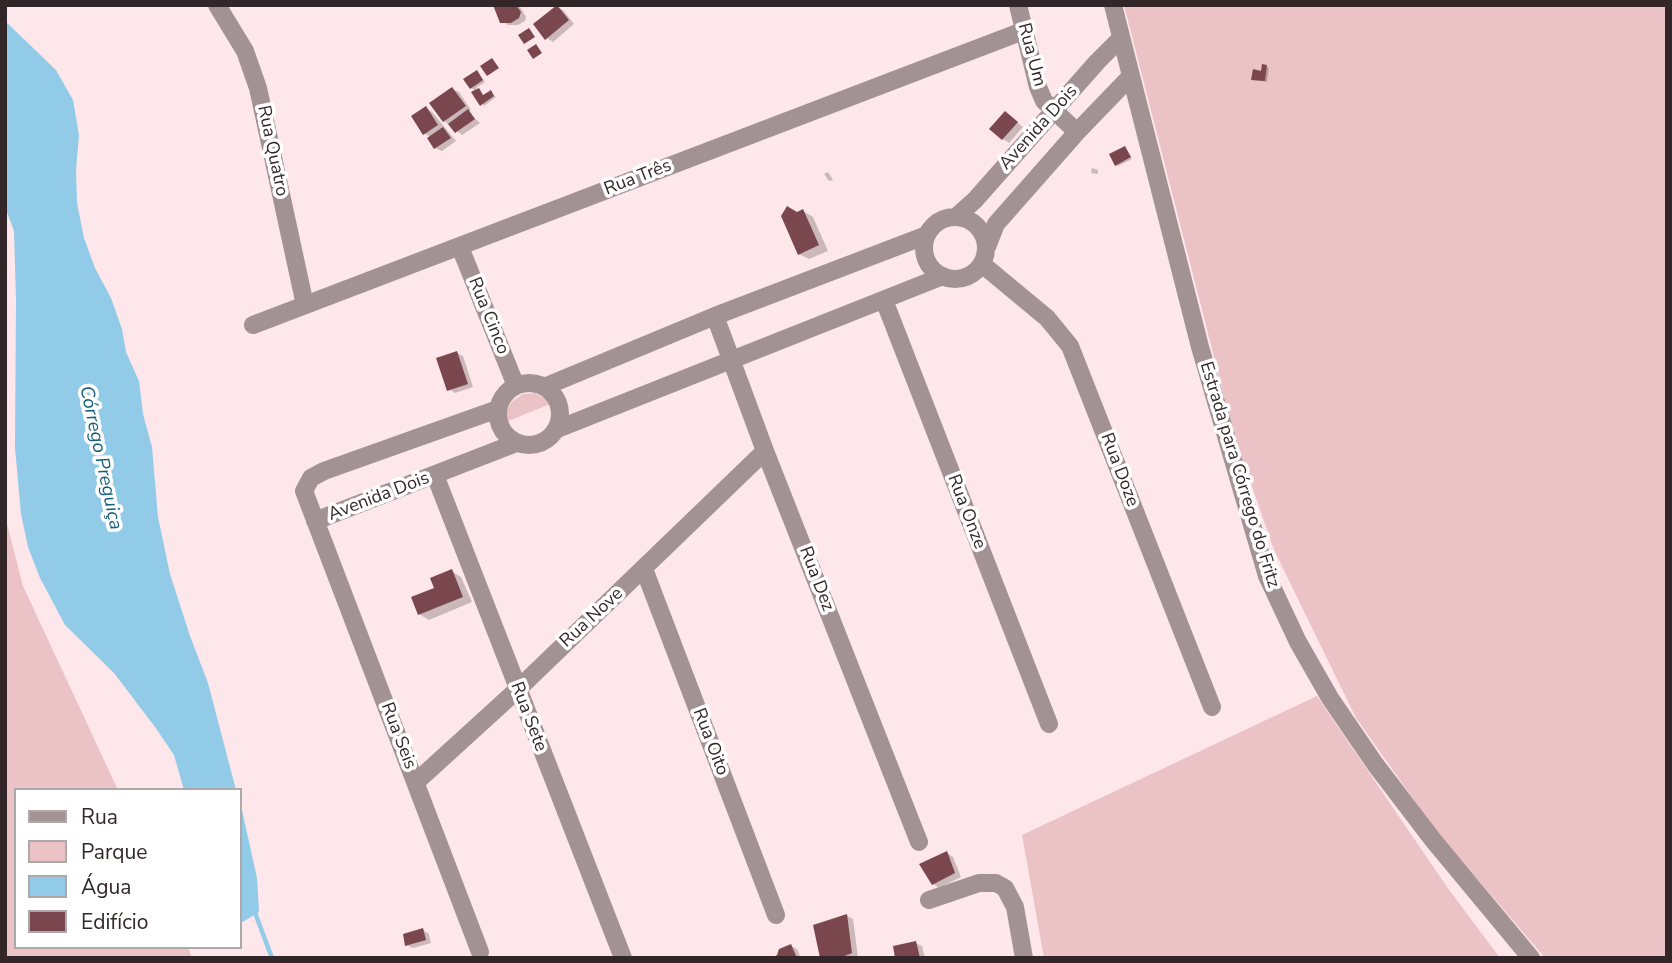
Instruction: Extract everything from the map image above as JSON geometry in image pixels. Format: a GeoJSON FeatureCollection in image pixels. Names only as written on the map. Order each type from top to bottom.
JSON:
{"type":"FeatureCollection","features":[{"type":"Feature","properties":{"kind":"street","name":"Rua Quatro"},"geometry":{"type":"LineString","coordinates":[[217,5],[245,51],[258,88],[305,305]]}},
{"type":"Feature","properties":{"kind":"street","name":"Rua Um"},"geometry":{"type":"LineString","coordinates":[[1018,5],[1038,87],[1044,101],[1077,132]]}},
{"type":"Feature","properties":{"kind":"street","name":"Estrada para Córrego do Fritz"},"geometry":{"type":"LineString","coordinates":[[1112,5],[1200,347],[1267,576],[1298,642],[1323,686],[1375,764],[1433,840],[1531,958]]}},
{"type":"Feature","properties":{"kind":"street","name":"Rua Três"},"geometry":{"type":"LineString","coordinates":[[253,326],[1023,30]]}},
{"type":"Feature","properties":{"kind":"street","name":"Avenida Dois"},"geometry":{"type":"LineString","coordinates":[[516,386],[530,383],[544,387],[715,316],[927,235],[936,223],[957,216],[975,200],[1097,62],[1121,39]]}},
{"type":"Feature","properties":{"kind":"street","name":"Avenida Dois"},"geometry":{"type":"LineString","coordinates":[[498,409],[311,478],[304,491],[315,521],[516,443],[525,445],[542,442],[555,430],[943,276],[961,278],[976,271],[996,224],[1077,132],[1130,77]]}},
{"type":"Feature","properties":{"kind":"street"},"geometry":{"type":"LineString","coordinates":[[957,216],[976,225],[985,238],[984,255]]}},
{"type":"Feature","properties":{"kind":"street"},"geometry":{"type":"LineString","coordinates":[[927,235],[926,257],[936,272],[943,276]]}},
{"type":"Feature","properties":{"kind":"street","name":"Rua Cinco"},"geometry":{"type":"LineString","coordinates":[[460,247],[516,386]]}},
{"type":"Feature","properties":{"kind":"street","name":"Rua Doze"},"geometry":{"type":"LineString","coordinates":[[984,255],[1047,318],[1070,346],[1212,707]]}},
{"type":"Feature","properties":{"kind":"street","name":"Rua Onze"},"geometry":{"type":"LineString","coordinates":[[884,300],[1049,724]]}},
{"type":"Feature","properties":{"kind":"street","name":"Rua Dez"},"geometry":{"type":"LineString","coordinates":[[715,316],[765,451],[919,842]]}},
{"type":"Feature","properties":{"kind":"street"},"geometry":{"type":"LineString","coordinates":[[516,386],[504,395],[498,409],[499,424],[503,432],[516,443]]}},
{"type":"Feature","properties":{"kind":"street"},"geometry":{"type":"LineString","coordinates":[[544,387],[558,404],[559,422],[555,430]]}},
{"type":"Feature","properties":{"kind":"street","name":"Rua Nove"},"geometry":{"type":"LineString","coordinates":[[416,782],[517,690],[765,451]]}},
{"type":"Feature","properties":{"kind":"street","name":"Rua Sete"},"geometry":{"type":"LineString","coordinates":[[435,475],[622,958]]}},
{"type":"Feature","properties":{"kind":"street","name":"Rua Seis"},"geometry":{"type":"LineString","coordinates":[[315,521],[480,952]]}},
{"type":"Feature","properties":{"kind":"street","name":"Rua Oito"},"geometry":{"type":"LineString","coordinates":[[644,569],[776,915]]}},
{"type":"Feature","properties":{"kind":"street"},"geometry":{"type":"LineString","coordinates":[[929,900],[979,883],[996,883],[1005,888],[1015,907],[1024,958]]}},
{"type":"Feature","properties":{"kind":"green space"},"geometry":{"type":"Polygon","coordinates":[[[1124,5],[1667,5],[1667,958],[1545,958],[1433,827],[1356,718],[1274,550],[1234,435],[1124,5]]]}},
{"type":"Feature","properties":{"kind":"green space"},"geometry":{"type":"Polygon","coordinates":[[[535,393],[550,404],[506,422],[505,415],[511,402],[523,394],[535,393]]]}},
{"type":"Feature","properties":{"kind":"green space"},"geometry":{"type":"Polygon","coordinates":[[[5,516],[23,586],[117,788],[14,788],[14,949],[189,949],[192,958],[5,958],[5,516]]]}},
{"type":"Feature","properties":{"kind":"green space"},"geometry":{"type":"Polygon","coordinates":[[[1317,696],[1447,887],[1500,958],[1044,958],[1022,835],[1317,696]]]}},
{"type":"Feature","properties":{"kind":"water"},"geometry":{"type":"Polygon","coordinates":[[[5,21],[56,70],[73,100],[79,135],[77,203],[84,238],[95,268],[111,298],[122,329],[126,352],[139,381],[143,414],[152,447],[158,517],[170,574],[208,683],[235,788],[183,788],[174,755],[155,727],[114,673],[65,625],[40,578],[28,547],[21,514],[15,448],[14,231],[5,207],[5,21]]]}},
{"type":"Feature","properties":{"kind":"water"},"geometry":{"type":"Polygon","coordinates":[[[242,810],[257,878],[259,912],[242,922],[242,810]]]}},
{"type":"Feature","properties":{"kind":"building"},"geometry":{"type":"Polygon","coordinates":[[[493,5],[516,5],[521,12],[519,18],[511,23],[500,23],[493,5]]]}},
{"type":"Feature","properties":{"kind":"building"},"geometry":{"type":"Polygon","coordinates":[[[557,5],[569,20],[545,40],[533,24],[557,5]]]}},
{"type":"Feature","properties":{"kind":"building"},"geometry":{"type":"Polygon","coordinates":[[[529,28],[535,37],[524,44],[518,35],[529,28]]]}},
{"type":"Feature","properties":{"kind":"building"},"geometry":{"type":"Polygon","coordinates":[[[536,44],[542,53],[533,59],[527,50],[536,44]]]}},
{"type":"Feature","properties":{"kind":"building"},"geometry":{"type":"Polygon","coordinates":[[[492,58],[499,68],[487,76],[480,66],[492,58]]]}},
{"type":"Feature","properties":{"kind":"building"},"geometry":{"type":"Polygon","coordinates":[[[1262,64],[1267,65],[1265,81],[1251,80],[1253,69],[1261,71],[1262,64]]]}},
{"type":"Feature","properties":{"kind":"building"},"geometry":{"type":"Polygon","coordinates":[[[477,70],[483,80],[470,89],[463,79],[477,70]]]}},
{"type":"Feature","properties":{"kind":"building"},"geometry":{"type":"Polygon","coordinates":[[[452,87],[466,106],[443,122],[429,103],[452,87]]]}},
{"type":"Feature","properties":{"kind":"building"},"geometry":{"type":"Polygon","coordinates":[[[479,88],[483,95],[491,90],[494,96],[480,106],[471,92],[479,88]]]}},
{"type":"Feature","properties":{"kind":"building"},"geometry":{"type":"Polygon","coordinates":[[[426,106],[438,125],[423,135],[411,116],[426,106]]]}},
{"type":"Feature","properties":{"kind":"building"},"geometry":{"type":"Polygon","coordinates":[[[468,109],[475,119],[455,133],[448,124],[468,109]]]}},
{"type":"Feature","properties":{"kind":"building"},"geometry":{"type":"Polygon","coordinates":[[[1005,111],[1018,122],[1002,140],[989,129],[1005,111]]]}},
{"type":"Feature","properties":{"kind":"building"},"geometry":{"type":"Polygon","coordinates":[[[443,127],[451,138],[434,149],[427,138],[443,127]]]}},
{"type":"Feature","properties":{"kind":"building"},"geometry":{"type":"Polygon","coordinates":[[[1125,146],[1131,157],[1115,166],[1109,154],[1125,146]]]}},
{"type":"Feature","properties":{"kind":"building"},"geometry":{"type":"Polygon","coordinates":[[[787,206],[797,212],[803,209],[819,245],[798,255],[781,216],[787,206]]]}},
{"type":"Feature","properties":{"kind":"building"},"geometry":{"type":"Polygon","coordinates":[[[457,351],[468,384],[447,391],[436,358],[457,351]]]}},
{"type":"Feature","properties":{"kind":"building"},"geometry":{"type":"Polygon","coordinates":[[[452,569],[463,597],[418,615],[411,597],[434,588],[430,578],[452,569]]]}},
{"type":"Feature","properties":{"kind":"building"},"geometry":{"type":"Polygon","coordinates":[[[947,851],[955,873],[932,885],[919,864],[947,851]]]}},
{"type":"Feature","properties":{"kind":"building"},"geometry":{"type":"Polygon","coordinates":[[[847,914],[852,953],[840,958],[820,958],[813,925],[847,914]]]}},
{"type":"Feature","properties":{"kind":"building"},"geometry":{"type":"Polygon","coordinates":[[[423,928],[426,940],[405,946],[403,934],[423,928]]]}},
{"type":"Feature","properties":{"kind":"building"},"geometry":{"type":"Polygon","coordinates":[[[916,941],[920,958],[895,958],[893,946],[916,941]]]}},
{"type":"Feature","properties":{"kind":"building"},"geometry":{"type":"Polygon","coordinates":[[[791,944],[797,958],[772,958],[777,955],[779,949],[791,944]]]}},
{"type":"Feature","properties":{"kind":"waterway","name":"Córrego Preguiça"},"geometry":{"type":"LineString","coordinates":[[254,910],[272,958]]}}]}
